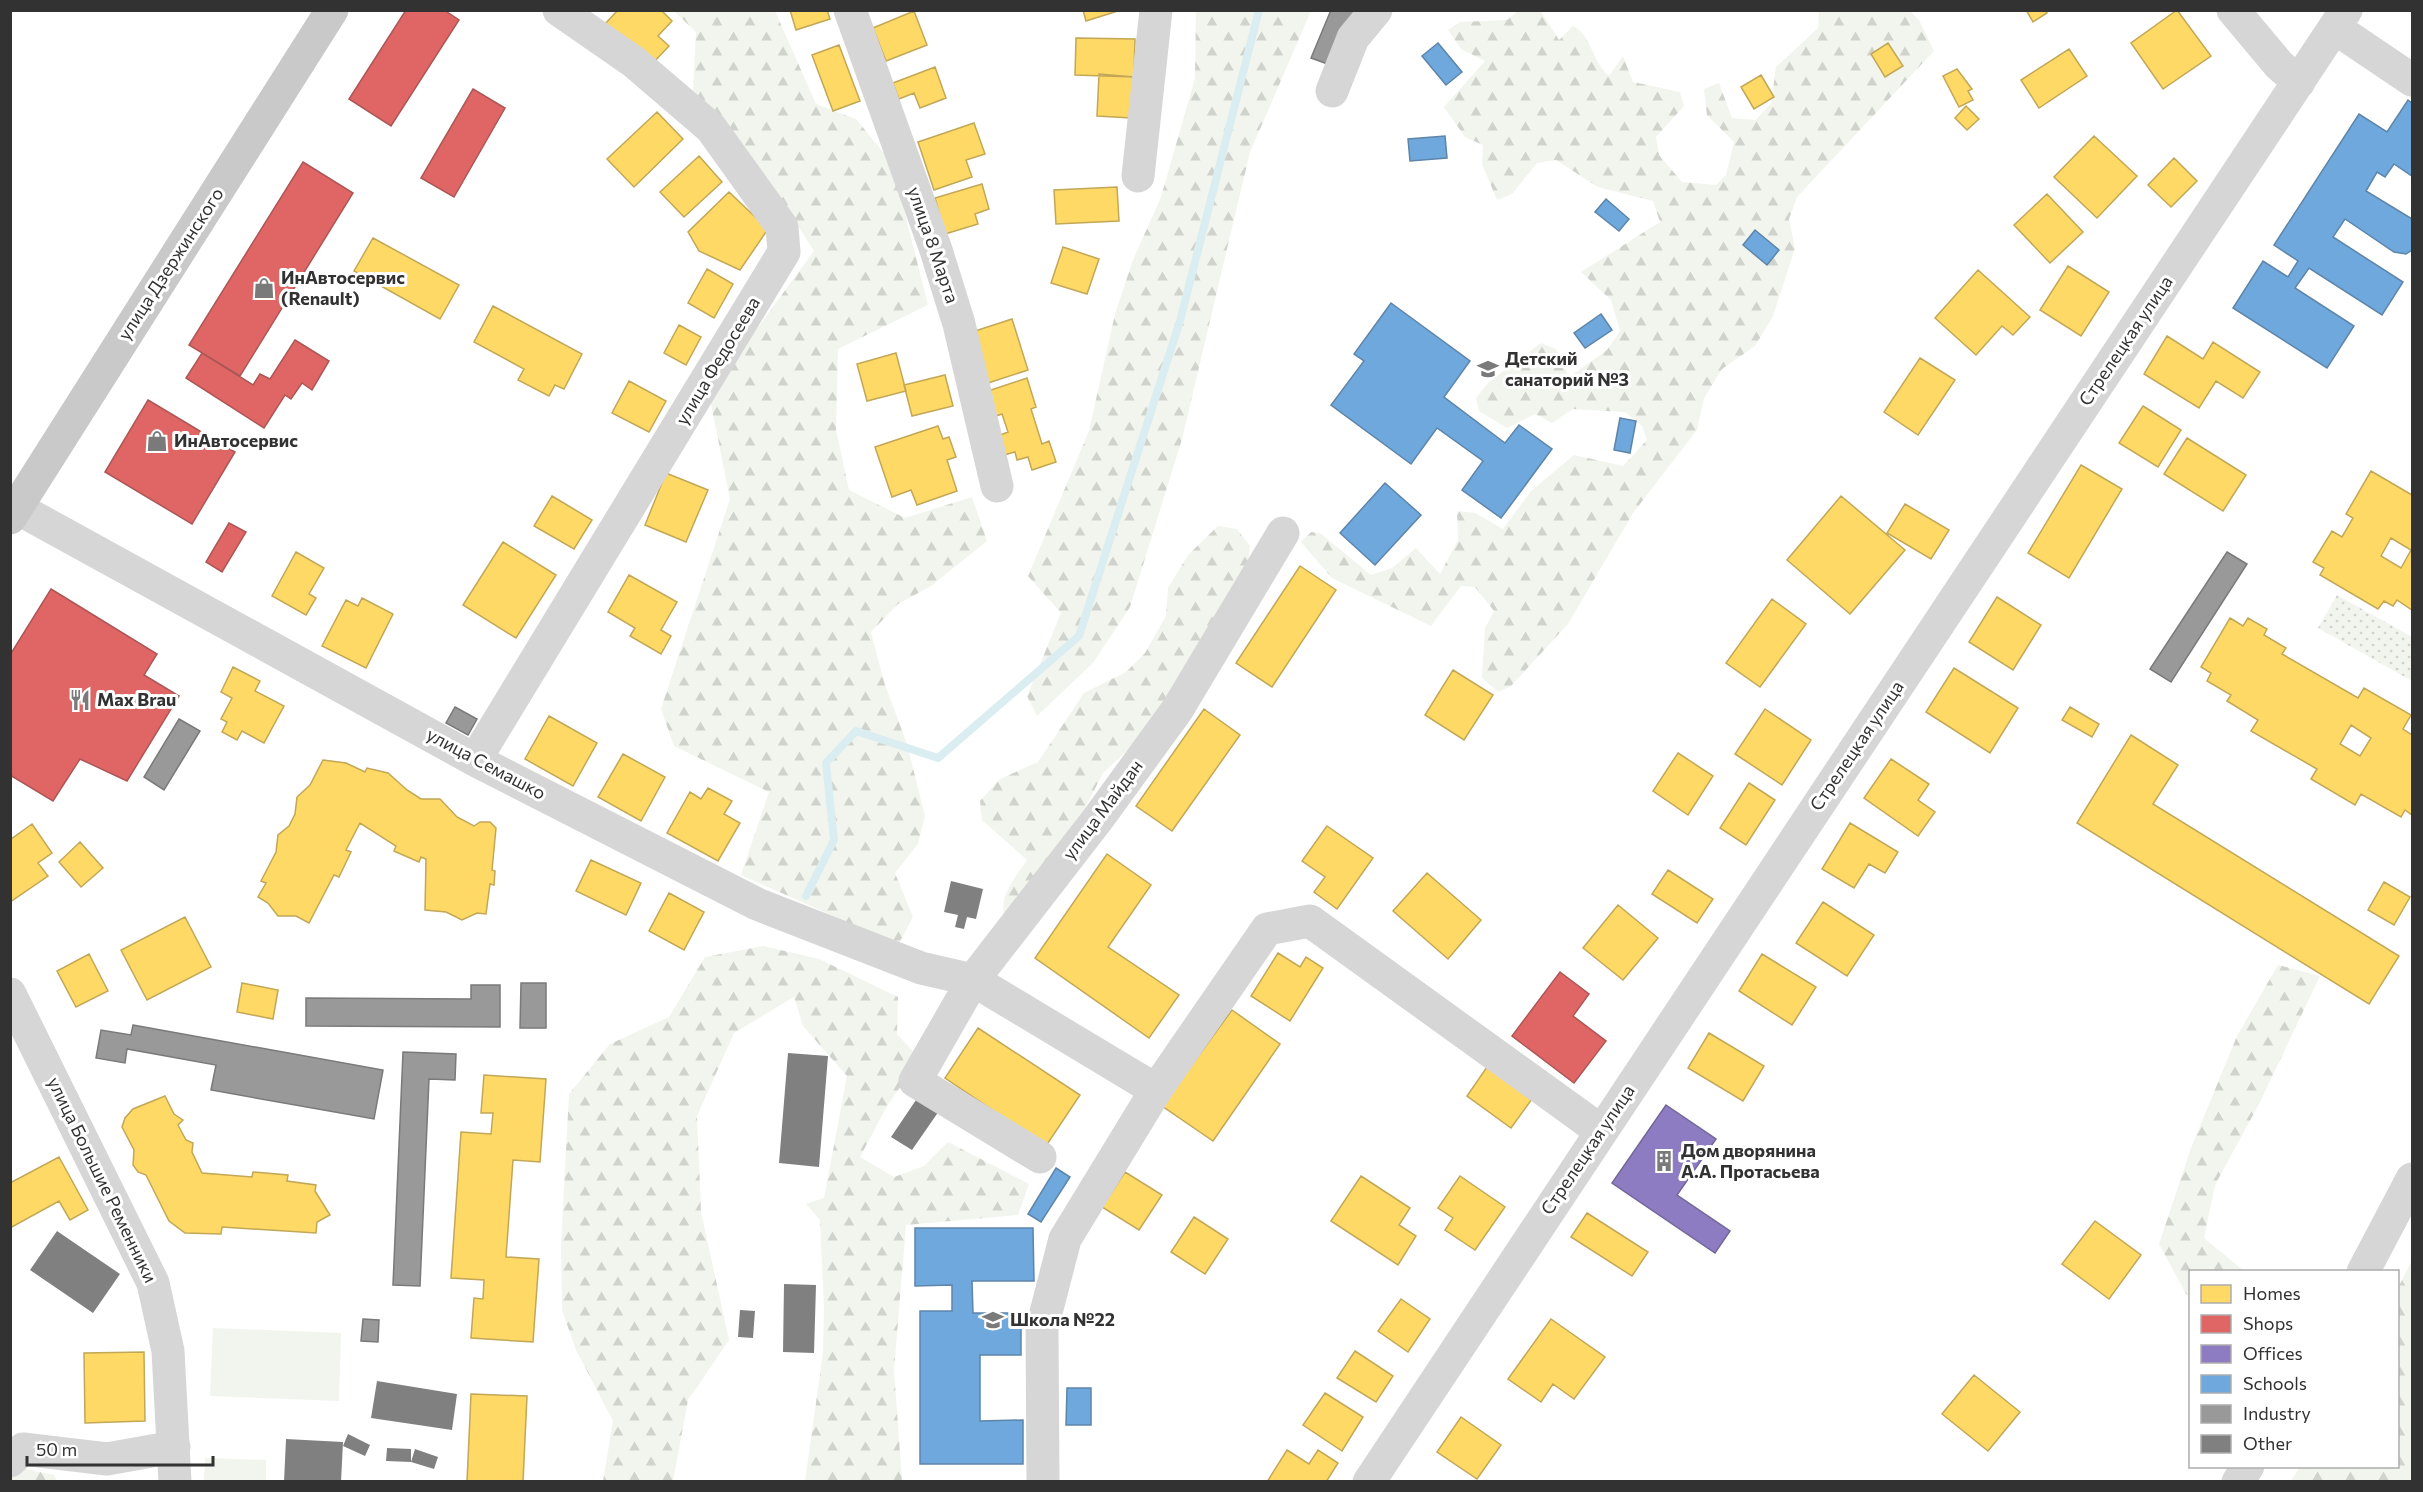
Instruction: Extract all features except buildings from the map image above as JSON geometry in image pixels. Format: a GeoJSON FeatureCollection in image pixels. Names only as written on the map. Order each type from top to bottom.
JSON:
{"type":"FeatureCollection","features":[{"type":"Feature","properties":{"kind":"main road","name":"улица Дзержинского"},"geometry":{"type":"LineString","coordinates":[[14,513],[270,112],[332,10]]}},
{"type":"Feature","properties":{"kind":"street","name":"улица Федосеева"},"geometry":{"type":"LineString","coordinates":[[475,760],[784,252],[782,227],[711,128],[634,62],[559,10]]}},
{"type":"Feature","properties":{"kind":"street","name":"улица 8 Марта"},"geometry":{"type":"LineString","coordinates":[[850,10],[936,250],[959,324],[997,486]]}},
{"type":"Feature","properties":{"kind":"street"},"geometry":{"type":"LineString","coordinates":[[1138,176],[1156,10]]}},
{"type":"Feature","properties":{"kind":"street"},"geometry":{"type":"LineString","coordinates":[[1332,91],[1353,38],[1376,10]]}},
{"type":"Feature","properties":{"kind":"street"},"geometry":{"type":"LineString","coordinates":[[2233,10],[2279,65],[2299,82]]}},
{"type":"Feature","properties":{"kind":"street"},"geometry":{"type":"LineString","coordinates":[[2341,19],[2412,80]]}},
{"type":"Feature","properties":{"kind":"street","name":"Стрелецкая улица"},"geometry":{"type":"LineString","coordinates":[[1369,1482],[2341,19]]}},
{"type":"Feature","properties":{"kind":"street","name":"улица Семашко"},"geometry":{"type":"LineString","coordinates":[[14,513],[475,760],[757,904],[921,968],[973,980],[1155,1090]]}},
{"type":"Feature","properties":{"kind":"street","name":"улица Майдан"},"geometry":{"type":"LineString","coordinates":[[1040,1157],[915,1081],[973,980],[1097,820],[1177,710],[1282,533]]}},
{"type":"Feature","properties":{"kind":"street"},"geometry":{"type":"LineString","coordinates":[[1043,1482],[1042,1328],[1065,1239],[1155,1090],[1267,928],[1310,921],[1601,1131]]}},
{"type":"Feature","properties":{"kind":"street","name":"улица Большие Ременники"},"geometry":{"type":"LineString","coordinates":[[10,994],[153,1283],[168,1351],[175,1482]]}},
{"type":"Feature","properties":{"kind":"street"},"geometry":{"type":"LineString","coordinates":[[2364,1270],[2412,1179]]}},
{"type":"Feature","properties":{"kind":"street"},"geometry":{"type":"LineString","coordinates":[[10,1461],[23,1449],[107,1459],[174,1447]]}},
{"type":"Feature","properties":{"kind":"street"},"geometry":{"type":"LineString","coordinates":[[2238,1482],[2247,1468]]}},
{"type":"Feature","properties":{"kind":"green space"},"geometry":{"type":"Polygon","coordinates":[[[1540,10],[1559,40],[1573,26],[1580,31],[1598,63],[1609,76],[1623,56],[1633,82],[1680,92],[1684,106],[1656,137],[1659,155],[1682,182],[1716,185],[1726,175],[1734,142],[1707,115],[1704,89],[1719,83],[1732,118],[1756,120],[1771,103],[1776,67],[1818,28],[1819,11],[1910,11],[1919,20],[1934,51],[1797,197],[1789,219],[1795,248],[1773,316],[1755,346],[1722,369],[1704,398],[1697,430],[1633,513],[1568,624],[1511,686],[1498,692],[1482,678],[1485,628],[1494,611],[1475,587],[1461,586],[1431,626],[1332,578],[1301,542],[1311,532],[1320,533],[1371,575],[1392,568],[1416,548],[1440,574],[1458,540],[1457,511],[1475,513],[1503,529],[1531,491],[1574,455],[1623,466],[1647,440],[1642,426],[1625,412],[1573,409],[1552,423],[1535,414],[1507,428],[1479,411],[1476,398],[1489,382],[1541,343],[1556,349],[1569,377],[1607,350],[1620,331],[1611,300],[1581,272],[1660,222],[1653,201],[1598,187],[1556,160],[1537,163],[1512,194],[1497,200],[1482,164],[1483,145],[1465,137],[1444,107],[1485,61],[1461,49],[1448,30],[1460,22],[1507,20],[1518,11],[1540,10]]]}},
{"type":"Feature","properties":{"kind":"green space"},"geometry":{"type":"Polygon","coordinates":[[[674,11],[775,11],[816,104],[856,119],[892,163],[928,305],[838,349],[836,430],[849,490],[905,518],[972,497],[987,541],[931,586],[898,604],[871,632],[884,682],[907,744],[925,816],[918,844],[895,873],[913,917],[898,945],[741,875],[769,792],[674,746],[661,709],[730,499],[709,394],[814,251],[781,199],[693,91],[696,32],[674,11]]]}},
{"type":"Feature","properties":{"kind":"green space"},"geometry":{"type":"Polygon","coordinates":[[[1196,11],[1311,11],[1250,152],[1182,439],[1130,607],[1093,663],[1037,716],[1027,696],[1061,613],[1028,576],[1089,431],[1115,314],[1133,260],[1161,197],[1195,78],[1196,11]]]}},
{"type":"Feature","properties":{"kind":"green space"},"geometry":{"type":"Polygon","coordinates":[[[1218,526],[1237,529],[1250,546],[1248,564],[1170,689],[1154,726],[1103,773],[1051,874],[1006,920],[1005,896],[1027,860],[982,820],[980,801],[1000,779],[1038,762],[1084,693],[1126,672],[1145,653],[1166,616],[1168,588],[1188,555],[1218,526]]]}},
{"type":"Feature","properties":{"kind":"green space"},"geometry":{"type":"Polygon","coordinates":[[[2337,595],[2412,637],[2412,681],[2318,628],[2337,595]]]}},
{"type":"Feature","properties":{"kind":"green space"},"geometry":{"type":"Polygon","coordinates":[[[763,946],[819,959],[898,997],[897,1034],[920,1059],[887,1106],[860,1157],[894,1177],[924,1166],[948,1142],[1029,1184],[1018,1215],[906,1225],[894,1370],[902,1481],[805,1481],[823,1353],[824,1306],[820,1220],[806,1204],[824,1198],[847,1076],[803,1026],[794,997],[734,1033],[697,1116],[701,1212],[729,1340],[688,1400],[673,1481],[603,1481],[613,1421],[576,1350],[562,1310],[561,1245],[569,1094],[610,1044],[669,1017],[705,957],[763,946]]]}},
{"type":"Feature","properties":{"kind":"green space"},"geometry":{"type":"Polygon","coordinates":[[[2278,965],[2320,976],[2259,1104],[2215,1185],[2204,1238],[2243,1270],[2189,1270],[2189,1296],[2159,1244],[2191,1148],[2237,1036],[2278,965]]]}},
{"type":"Feature","properties":{"kind":"green space"},"geometry":{"type":"Polygon","coordinates":[[[2412,1260],[2412,1481],[2291,1481],[2299,1468],[2399,1468],[2399,1286],[2412,1260]]]}},
{"type":"Feature","properties":{"kind":"green space"},"geometry":{"type":"Polygon","coordinates":[[[213,1328],[341,1333],[339,1401],[210,1396],[213,1328]]]}},
{"type":"Feature","properties":{"kind":"green space"},"geometry":{"type":"Polygon","coordinates":[[[205,1458],[266,1460],[266,1481],[204,1481],[205,1458]]]}},
{"type":"Feature","properties":{"kind":"green space"},"geometry":{"type":"Polygon","coordinates":[[[22,1468],[54,1475],[57,1481],[11,1481],[10,1472],[22,1468]]]}},
{"type":"Feature","properties":{"kind":"waterway"},"geometry":{"type":"LineString","coordinates":[[806,896],[834,840],[826,763],[856,731],[938,758],[1079,636],[1180,321],[1259,10]]}},
{"type":"Feature","properties":{"kind":"place","name":"ИнАвтосервис (Renault)"},"geometry":{"type":"Point","coordinates":[264,288]}},
{"type":"Feature","properties":{"kind":"place","name":"Детский санаторий №3"},"geometry":{"type":"Point","coordinates":[1488,369]}},
{"type":"Feature","properties":{"kind":"place","name":"ИнАвтосервис"},"geometry":{"type":"Point","coordinates":[157,441]}},
{"type":"Feature","properties":{"kind":"place","name":"Max Brau"},"geometry":{"type":"Point","coordinates":[80,700]}},
{"type":"Feature","properties":{"kind":"place","name":"Дом дворянина А.А. Протасьева"},"geometry":{"type":"Point","coordinates":[1664,1161]}},
{"type":"Feature","properties":{"kind":"place","name":"Школа №22"},"geometry":{"type":"Point","coordinates":[993,1320]}}]}
